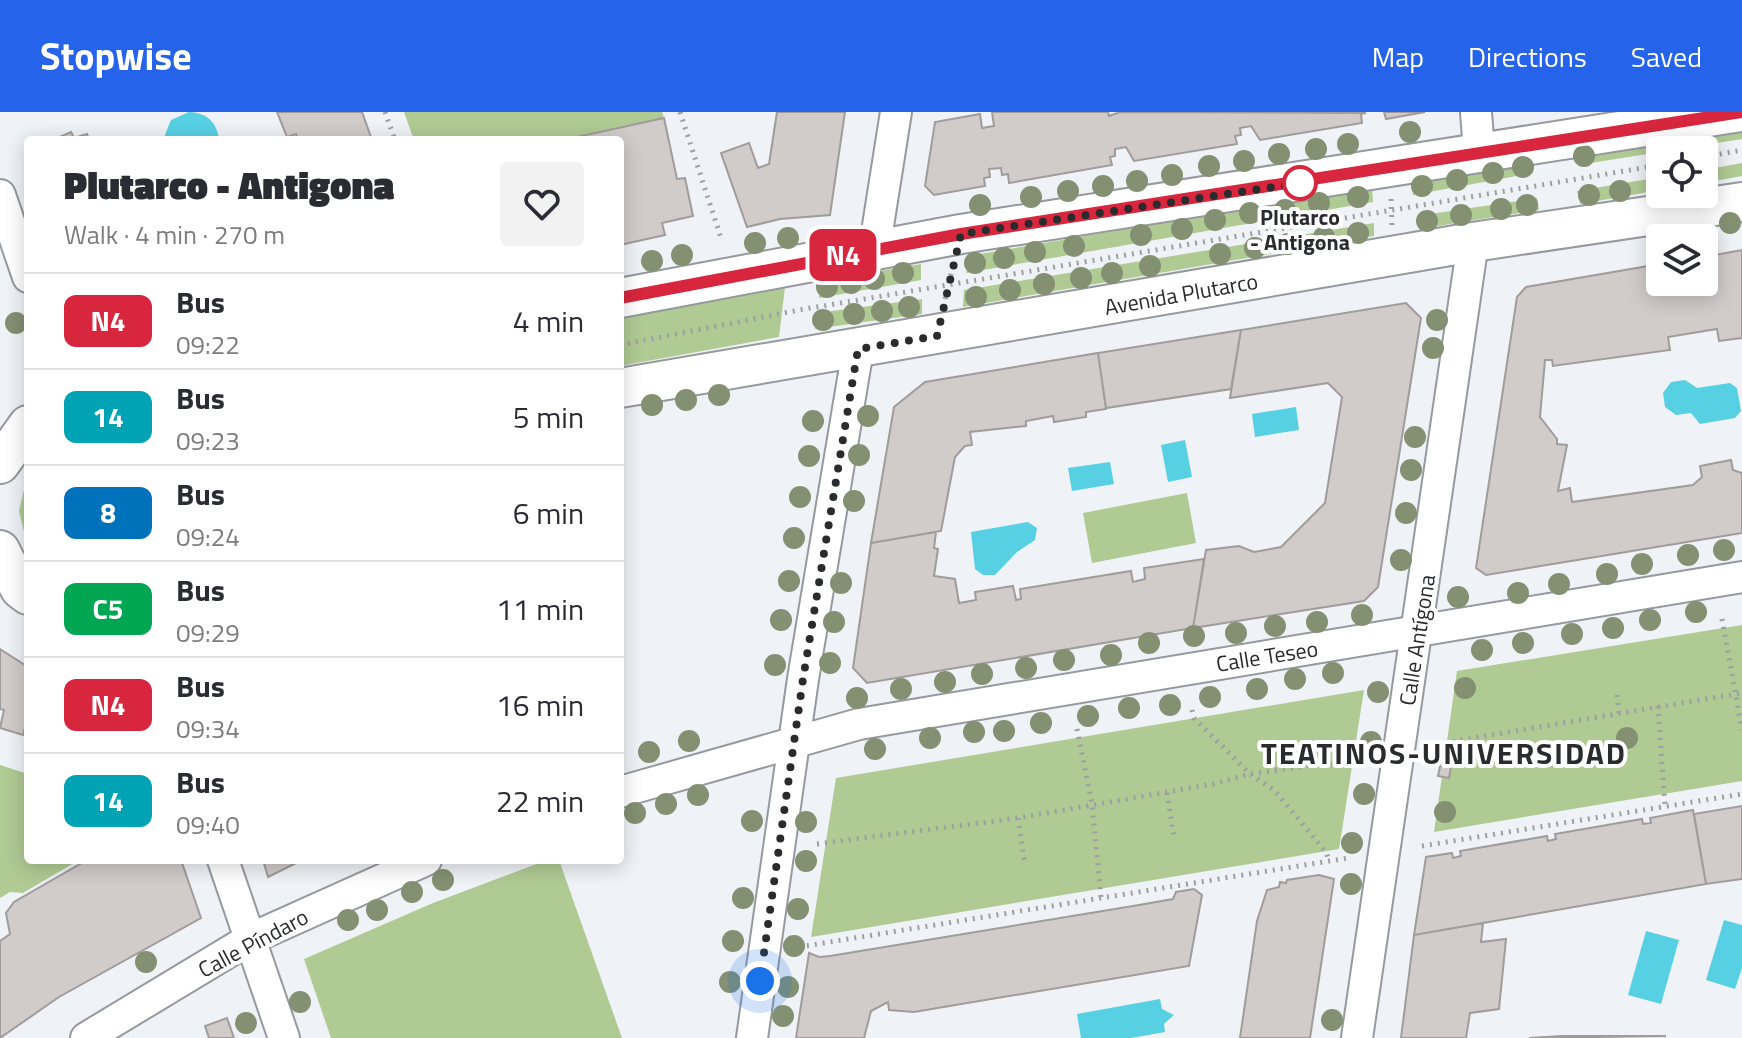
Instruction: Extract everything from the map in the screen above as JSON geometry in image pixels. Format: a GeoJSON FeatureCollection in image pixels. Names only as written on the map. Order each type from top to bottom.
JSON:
{"type":"FeatureCollection","features":[{"type":"Feature","properties":{"kind":"main road"},"geometry":{"type":"LineString","coordinates":[[624,297],[961,234],[1741,112]]}},
{"type":"Feature","properties":{"kind":"main road","name":"Avenida Plutarco"},"geometry":{"type":"LineString","coordinates":[[624,387],[1394,258],[1473,242],[1742,202]]}},
{"type":"Feature","properties":{"kind":"main road"},"geometry":{"type":"LineString","coordinates":[[0,464],[24,431]]}},
{"type":"Feature","properties":{"kind":"main road"},"geometry":{"type":"LineString","coordinates":[[0,550],[16,595]]}},
{"type":"Feature","properties":{"kind":"street"},"geometry":{"type":"LineString","coordinates":[[874,251],[896,112]]}},
{"type":"Feature","properties":{"kind":"street"},"geometry":{"type":"LineString","coordinates":[[1476,112],[1479,152]]}},
{"type":"Feature","properties":{"kind":"street"},"geometry":{"type":"LineString","coordinates":[[0,195],[24,265]]}},
{"type":"Feature","properties":{"kind":"street","name":"Calle Antígona"},"geometry":{"type":"LineString","coordinates":[[1357,1038],[1419,631],[1473,242]]}},
{"type":"Feature","properties":{"kind":"street"},"geometry":{"type":"LineString","coordinates":[[752,1038],[793,743],[858,349]]}},
{"type":"Feature","properties":{"kind":"street","name":"Calle Teseo"},"geometry":{"type":"LineString","coordinates":[[793,743],[859,724],[1742,577]]}},
{"type":"Feature","properties":{"kind":"street"},"geometry":{"type":"LineString","coordinates":[[624,791],[793,743]]}},
{"type":"Feature","properties":{"kind":"street"},"geometry":{"type":"LineString","coordinates":[[224,864],[284,1038]]}},
{"type":"Feature","properties":{"kind":"street","name":"Calle Píndaro"},"geometry":{"type":"LineString","coordinates":[[86,1038],[250,939],[417,864]]}},
{"type":"Feature","properties":{"kind":"path"},"geometry":{"type":"LineString","coordinates":[[385,112],[394,136]]}},
{"type":"Feature","properties":{"kind":"path"},"geometry":{"type":"LineString","coordinates":[[680,112],[721,238]]}},
{"type":"Feature","properties":{"kind":"path"},"geometry":{"type":"LineString","coordinates":[[1556,140],[1567,228]]}},
{"type":"Feature","properties":{"kind":"path"},"geometry":{"type":"LineString","coordinates":[[1718,154],[1742,150]]}},
{"type":"Feature","properties":{"kind":"path"},"geometry":{"type":"LineString","coordinates":[[1389,166],[1394,258]]}},
{"type":"Feature","properties":{"kind":"path"},"geometry":{"type":"LineString","coordinates":[[624,344],[799,310],[948,288],[1646,167]]}},
{"type":"Feature","properties":{"kind":"path"},"geometry":{"type":"LineString","coordinates":[[937,336],[961,234]]}},
{"type":"Feature","properties":{"kind":"path"},"geometry":{"type":"LineString","coordinates":[[1722,619],[1739,693],[1742,730]]}},
{"type":"Feature","properties":{"kind":"path"},"geometry":{"type":"LineString","coordinates":[[1437,744],[1739,693]]}},
{"type":"Feature","properties":{"kind":"path"},"geometry":{"type":"LineString","coordinates":[[1617,695],[1619,714]]}},
{"type":"Feature","properties":{"kind":"path"},"geometry":{"type":"LineString","coordinates":[[1658,706],[1665,806]]}},
{"type":"Feature","properties":{"kind":"path"},"geometry":{"type":"LineString","coordinates":[[1192,710],[1194,718],[1250,774],[1274,790],[1326,852],[1329,861]]}},
{"type":"Feature","properties":{"kind":"path"},"geometry":{"type":"LineString","coordinates":[[1077,729],[1092,804],[1101,898]]}},
{"type":"Feature","properties":{"kind":"path"},"geometry":{"type":"LineString","coordinates":[[817,844],[1018,818],[1167,793],[1250,774],[1321,764],[1359,763]]}},
{"type":"Feature","properties":{"kind":"path"},"geometry":{"type":"LineString","coordinates":[[1167,793],[1174,837]]}},
{"type":"Feature","properties":{"kind":"path"},"geometry":{"type":"LineString","coordinates":[[1422,846],[1742,794]]}},
{"type":"Feature","properties":{"kind":"path"},"geometry":{"type":"LineString","coordinates":[[1018,818],[1025,865]]}},
{"type":"Feature","properties":{"kind":"path"},"geometry":{"type":"LineString","coordinates":[[799,947],[1348,858]]}},
{"type":"Feature","properties":{"kind":"green space"},"geometry":{"type":"Polygon","coordinates":[[[404,112],[662,112],[664,118],[581,136],[413,136],[404,112]]]}},
{"type":"Feature","properties":{"kind":"green space"},"geometry":{"type":"Polygon","coordinates":[[[1742,125],[1742,139],[1718,143],[1718,136],[1671,136],[1742,125]]]}},
{"type":"Feature","properties":{"kind":"green space"},"geometry":{"type":"Polygon","coordinates":[[[1646,140],[1646,154],[1578,165],[1575,151],[1646,140]]]}},
{"type":"Feature","properties":{"kind":"green space"},"geometry":{"type":"Polygon","coordinates":[[[1531,159],[1533,173],[1413,195],[1411,181],[1531,159]]]}},
{"type":"Feature","properties":{"kind":"green space"},"geometry":{"type":"Polygon","coordinates":[[[1742,163],[1742,176],[1718,180],[1718,167],[1742,163]]]}},
{"type":"Feature","properties":{"kind":"green space"},"geometry":{"type":"Polygon","coordinates":[[[1646,179],[1646,192],[1580,204],[1577,191],[1646,179]]]}},
{"type":"Feature","properties":{"kind":"green space"},"geometry":{"type":"Polygon","coordinates":[[[1372,187],[1373,202],[966,273],[968,256],[1372,187]]]}},
{"type":"Feature","properties":{"kind":"green space"},"geometry":{"type":"Polygon","coordinates":[[[1537,198],[1539,210],[1419,229],[1417,216],[1537,198]]]}},
{"type":"Feature","properties":{"kind":"green space"},"geometry":{"type":"Polygon","coordinates":[[[1374,223],[1374,236],[963,307],[964,290],[1374,223]]]}},
{"type":"Feature","properties":{"kind":"green space"},"geometry":{"type":"Polygon","coordinates":[[[921,264],[921,280],[819,298],[821,281],[921,264]]]}},
{"type":"Feature","properties":{"kind":"green space"},"geometry":{"type":"Polygon","coordinates":[[[785,287],[779,337],[624,365],[624,317],[785,287]]]}},
{"type":"Feature","properties":{"kind":"green space"},"geometry":{"type":"Polygon","coordinates":[[[922,299],[922,314],[815,329],[817,313],[922,299]]]}},
{"type":"Feature","properties":{"kind":"green space"},"geometry":{"type":"Polygon","coordinates":[[[24,490],[24,532],[19,511],[24,490]]]}},
{"type":"Feature","properties":{"kind":"green space"},"geometry":{"type":"Polygon","coordinates":[[[1187,493],[1196,543],[1092,563],[1083,513],[1187,493]]]}},
{"type":"Feature","properties":{"kind":"green space"},"geometry":{"type":"Polygon","coordinates":[[[1742,625],[1742,781],[1434,832],[1457,671],[1742,625]]]}},
{"type":"Feature","properties":{"kind":"green space"},"geometry":{"type":"Polygon","coordinates":[[[1364,690],[1339,849],[811,937],[836,778],[1364,690]]]}},
{"type":"Feature","properties":{"kind":"green space"},"geometry":{"type":"Polygon","coordinates":[[[0,765],[24,773],[24,864],[72,864],[23,893],[10,892],[0,898],[0,765]]]}},
{"type":"Feature","properties":{"kind":"green space"},"geometry":{"type":"Polygon","coordinates":[[[536,864],[560,864],[622,1038],[331,1038],[304,959],[433,903],[536,864]]]}},
{"type":"Feature","properties":{"kind":"water"},"geometry":{"type":"Polygon","coordinates":[[[189,112],[201,114],[210,120],[218,136],[165,136],[171,120],[189,112]]]}},
{"type":"Feature","properties":{"kind":"water"},"geometry":{"type":"Polygon","coordinates":[[[1685,380],[1697,388],[1730,383],[1737,388],[1741,411],[1735,418],[1700,424],[1691,413],[1676,415],[1665,407],[1663,393],[1671,382],[1685,380]]]}},
{"type":"Feature","properties":{"kind":"water"},"geometry":{"type":"Polygon","coordinates":[[[1296,407],[1299,430],[1255,437],[1252,414],[1296,407]]]}},
{"type":"Feature","properties":{"kind":"water"},"geometry":{"type":"Polygon","coordinates":[[[1185,440],[1192,477],[1168,482],[1161,445],[1185,440]]]}},
{"type":"Feature","properties":{"kind":"water"},"geometry":{"type":"Polygon","coordinates":[[[1110,462],[1114,484],[1072,491],[1068,468],[1110,462]]]}},
{"type":"Feature","properties":{"kind":"water"},"geometry":{"type":"Polygon","coordinates":[[[1028,522],[1037,528],[1035,540],[1017,552],[995,575],[983,575],[975,569],[971,532],[1028,522]]]}},
{"type":"Feature","properties":{"kind":"water"},"geometry":{"type":"Polygon","coordinates":[[[1724,920],[1742,925],[1742,968],[1735,989],[1706,980],[1724,920]]]}},
{"type":"Feature","properties":{"kind":"water"},"geometry":{"type":"Polygon","coordinates":[[[1646,931],[1679,940],[1661,1004],[1628,995],[1646,931]]]}},
{"type":"Feature","properties":{"kind":"water"},"geometry":{"type":"Polygon","coordinates":[[[1160,999],[1162,1009],[1174,1015],[1164,1024],[1165,1032],[1131,1038],[1081,1038],[1077,1014],[1160,999]]]}},
{"type":"Feature","properties":{"kind":"building"},"geometry":{"type":"Polygon","coordinates":[[[277,112],[362,112],[371,136],[296,134],[287,136],[277,112]]]}},
{"type":"Feature","properties":{"kind":"building"},"geometry":{"type":"Polygon","coordinates":[[[777,112],[845,112],[830,215],[780,219],[747,227],[721,153],[749,143],[758,168],[769,164],[777,112]]]}},
{"type":"Feature","properties":{"kind":"building"},"geometry":{"type":"Polygon","coordinates":[[[992,112],[1108,112],[1109,116],[1120,112],[1366,113],[1361,114],[1362,123],[1260,140],[1251,126],[1240,128],[1241,135],[1235,136],[1237,144],[1134,161],[1126,147],[1115,149],[1115,156],[1110,157],[1112,165],[1009,183],[1008,174],[1002,175],[1001,168],[989,169],[990,177],[984,178],[985,186],[934,195],[925,186],[935,122],[980,114],[982,128],[994,126],[992,112]]]}},
{"type":"Feature","properties":{"kind":"building"},"geometry":{"type":"Polygon","coordinates":[[[1384,112],[1425,112],[1386,119],[1384,112]]]}},
{"type":"Feature","properties":{"kind":"building"},"geometry":{"type":"Polygon","coordinates":[[[664,118],[677,179],[685,178],[693,216],[662,223],[665,235],[624,244],[624,136],[582,136],[664,118]]]}},
{"type":"Feature","properties":{"kind":"building"},"geometry":{"type":"Polygon","coordinates":[[[1742,250],[1742,338],[1719,341],[1717,329],[1668,337],[1670,350],[1553,366],[1552,360],[1545,360],[1540,417],[1557,439],[1557,444],[1567,445],[1558,491],[1570,488],[1572,502],[1693,485],[1702,477],[1700,466],[1731,460],[1733,470],[1742,473],[1742,533],[1486,575],[1476,568],[1517,297],[1526,287],[1646,266],[1646,296],[1718,296],[1718,254],[1742,250]]]}},
{"type":"Feature","properties":{"kind":"building"},"geometry":{"type":"Polygon","coordinates":[[[1406,303],[1421,318],[1378,587],[1364,601],[1193,628],[1206,550],[1239,546],[1254,552],[1281,547],[1325,503],[1342,397],[1328,383],[1230,398],[1241,330],[1406,303]]]}},
{"type":"Feature","properties":{"kind":"building"},"geometry":{"type":"Polygon","coordinates":[[[1241,330],[1231,389],[1106,408],[1098,353],[1241,330]]]}},
{"type":"Feature","properties":{"kind":"building"},"geometry":{"type":"Polygon","coordinates":[[[1098,353],[1106,409],[1086,412],[1086,417],[1054,422],[1053,416],[1026,421],[1026,426],[970,432],[972,445],[965,446],[955,457],[941,531],[871,543],[894,407],[925,382],[1098,353]]]}},
{"type":"Feature","properties":{"kind":"building"},"geometry":{"type":"Polygon","coordinates":[[[936,532],[934,548],[938,549],[934,576],[955,579],[959,603],[976,600],[975,592],[1013,586],[1016,600],[1021,599],[1020,589],[1131,571],[1133,582],[1145,579],[1144,568],[1204,559],[1193,628],[867,683],[853,668],[871,543],[936,532]]]}},
{"type":"Feature","properties":{"kind":"building"},"geometry":{"type":"Polygon","coordinates":[[[0,649],[24,664],[23,735],[0,728],[4,710],[0,709],[0,649]]]}},
{"type":"Feature","properties":{"kind":"building"},"geometry":{"type":"Polygon","coordinates":[[[1443,753],[1453,755],[1449,778],[1438,776],[1443,753]]]}},
{"type":"Feature","properties":{"kind":"building"},"geometry":{"type":"Polygon","coordinates":[[[1742,806],[1742,879],[1706,884],[1694,814],[1742,806]]]}},
{"type":"Feature","properties":{"kind":"building"},"geometry":{"type":"Polygon","coordinates":[[[1693,810],[1706,884],[1414,935],[1426,857],[1452,853],[1453,858],[1461,856],[1460,851],[1547,836],[1548,841],[1556,839],[1555,834],[1642,819],[1643,824],[1651,823],[1650,818],[1693,810]]]}},
{"type":"Feature","properties":{"kind":"building"},"geometry":{"type":"Polygon","coordinates":[[[80,864],[182,864],[201,918],[59,997],[0,1038],[0,941],[10,934],[6,913],[14,902],[80,864]]]}},
{"type":"Feature","properties":{"kind":"building"},"geometry":{"type":"Polygon","coordinates":[[[264,864],[294,864],[268,877],[264,864]]]}},
{"type":"Feature","properties":{"kind":"building"},"geometry":{"type":"Polygon","coordinates":[[[1319,875],[1334,879],[1310,1038],[1240,1038],[1257,921],[1267,890],[1279,887],[1280,882],[1319,875]]]}},
{"type":"Feature","properties":{"kind":"building"},"geometry":{"type":"Polygon","coordinates":[[[1194,889],[1202,895],[1189,966],[914,1012],[889,1010],[888,1002],[871,1011],[864,1038],[796,1038],[809,953],[819,957],[830,956],[1133,906],[1173,899],[1176,892],[1194,889]]]}},
{"type":"Feature","properties":{"kind":"building"},"geometry":{"type":"Polygon","coordinates":[[[1483,923],[1481,942],[1506,939],[1499,1009],[1470,1013],[1466,1038],[1401,1038],[1414,935],[1483,923]]]}},
{"type":"Feature","properties":{"kind":"building"},"geometry":{"type":"Polygon","coordinates":[[[227,1018],[234,1038],[209,1038],[205,1026],[227,1018]]]}},
{"type":"Feature","properties":{"kind":"building"},"geometry":{"type":"Polygon","coordinates":[[[1562,1036],[1666,1036],[1529,1038],[1562,1036]]]}},
{"type":"Feature","properties":{"kind":"bus line","name":"N4"},"geometry":{"type":"LineString","coordinates":[[624,297],[961,234],[1742,112]]}},
{"type":"Feature","properties":{"kind":"place","name":"Plutarco - Antigona"},"geometry":{"type":"Point","coordinates":[1300,183]}},
{"type":"Feature","properties":{"kind":"district","name":"TEATINOS-UNIVERSIDAD"},"geometry":{"type":"Point","coordinates":[1444,754]}},
{"type":"Feature","properties":{"kind":"route"},"geometry":{"type":"LineString","coordinates":[[760,981],[803,679],[858,349],[937,336],[961,234],[1300,183]]}}]}
